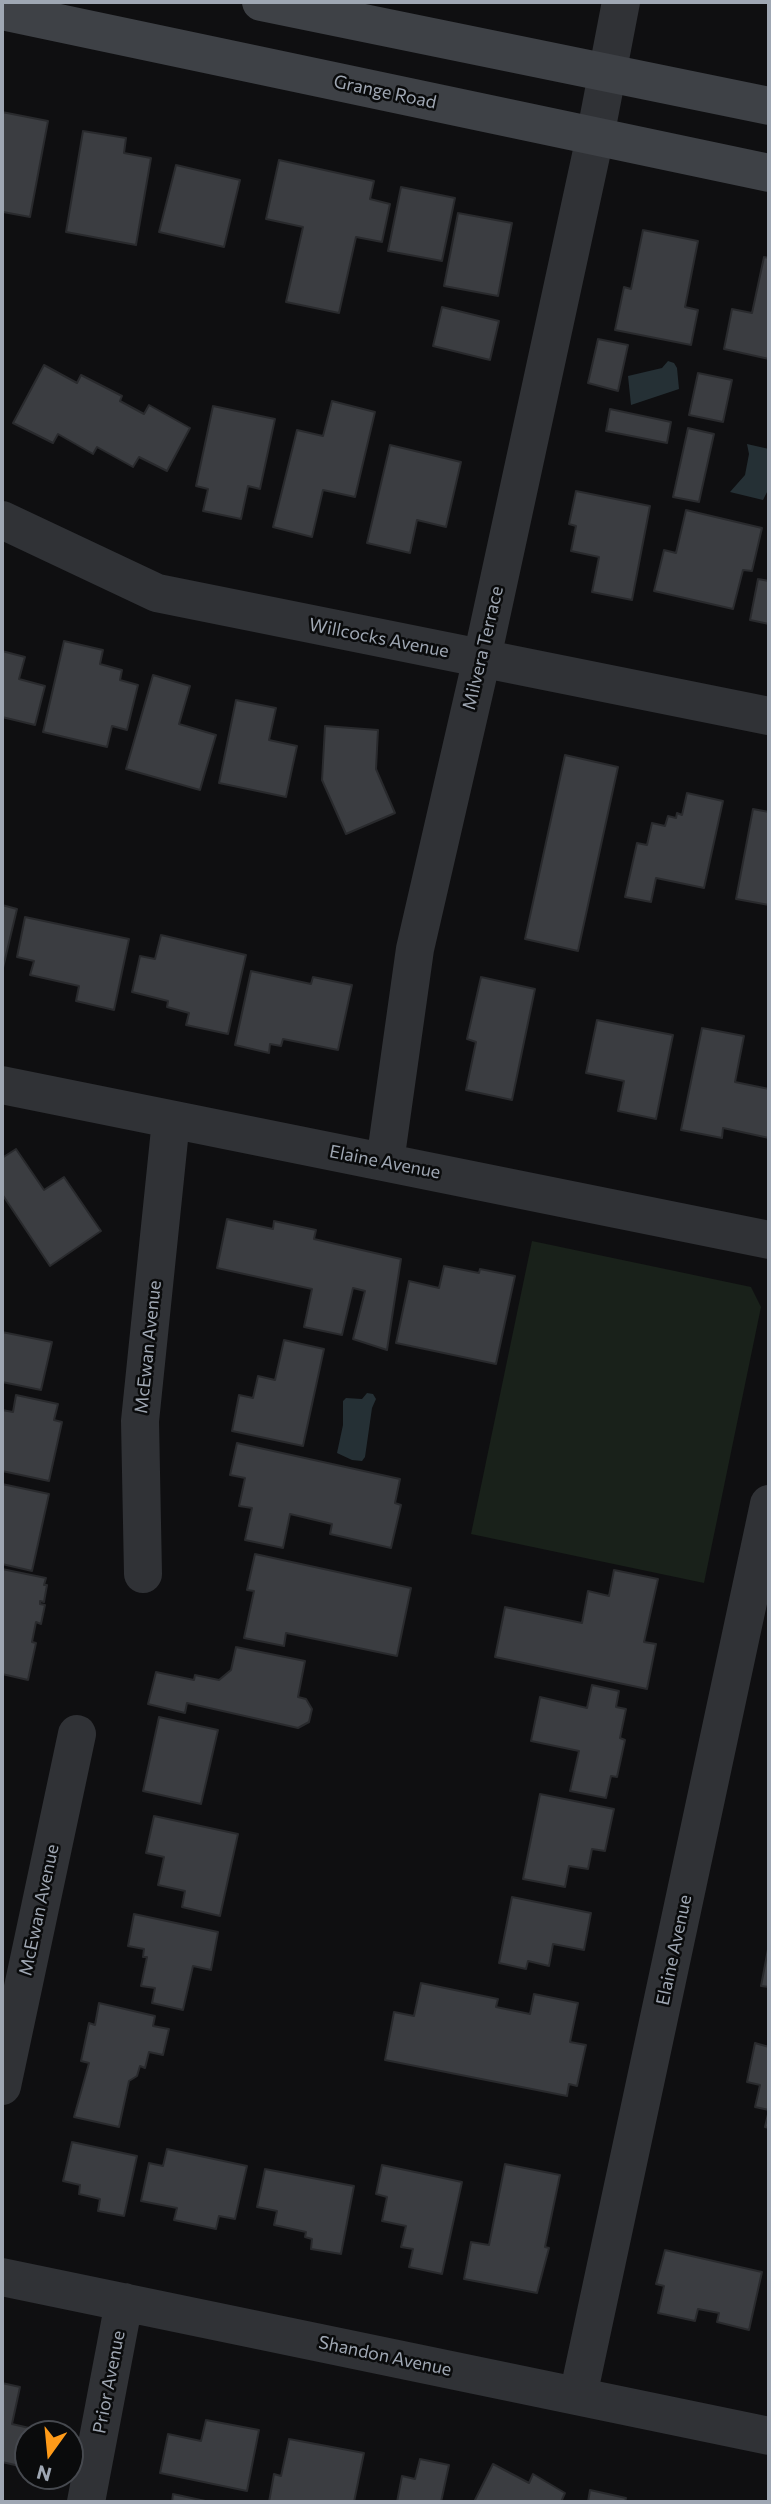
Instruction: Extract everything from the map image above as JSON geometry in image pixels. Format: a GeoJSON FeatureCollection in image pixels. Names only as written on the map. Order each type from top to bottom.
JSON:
{"type":"FeatureCollection","features":[{"type":"Feature","properties":{"kind":"main road"},"geometry":{"type":"LineString","coordinates":[[261,2],[769,106]]}},
{"type":"Feature","properties":{"kind":"main road","name":"Grange Road"},"geometry":{"type":"LineString","coordinates":[[2,11],[769,173]]}},
{"type":"Feature","properties":{"kind":"street","name":"Milvera Terrace"},"geometry":{"type":"LineString","coordinates":[[385,1162],[415,949],[482,658],[595,137],[621,2]]}},
{"type":"Feature","properties":{"kind":"street","name":"Willcocks Avenue"},"geometry":{"type":"LineString","coordinates":[[2,520],[156,593],[769,716]]}},
{"type":"Feature","properties":{"kind":"street","name":"Elaine Avenue"},"geometry":{"type":"LineString","coordinates":[[2,1085],[769,1240]]}},
{"type":"Feature","properties":{"kind":"street","name":"McEwan Avenue"},"geometry":{"type":"LineString","coordinates":[[143,1574],[140,1421],[171,1120]]}},
{"type":"Feature","properties":{"kind":"street","name":"Elaine Avenue"},"geometry":{"type":"LineString","coordinates":[[578,2396],[769,1504]]}},
{"type":"Feature","properties":{"kind":"street","name":"McEwan Avenue"},"geometry":{"type":"LineString","coordinates":[[2,2086],[77,1734]]}},
{"type":"Feature","properties":{"kind":"street","name":"Shandon Avenue"},"geometry":{"type":"LineString","coordinates":[[2,2277],[769,2436]]}},
{"type":"Feature","properties":{"kind":"street","name":"Prior Avenue"},"geometry":{"type":"LineString","coordinates":[[86,2502],[124,2302]]}},
{"type":"Feature","properties":{"kind":"shaded area"},"geometry":{"type":"Polygon","coordinates":[[[668,361],[674,363],[677,368],[679,389],[631,405],[628,376],[662,368],[668,361]]]}},
{"type":"Feature","properties":{"kind":"shaded area"},"geometry":{"type":"Polygon","coordinates":[[[747,444],[769,449],[769,488],[763,500],[730,492],[745,475],[749,454],[747,444]]]}},
{"type":"Feature","properties":{"kind":"shaded area"},"geometry":{"type":"Polygon","coordinates":[[[532,1241],[751,1287],[761,1307],[704,1583],[471,1534],[532,1241]]]}},
{"type":"Feature","properties":{"kind":"shaded area"},"geometry":{"type":"Polygon","coordinates":[[[367,1393],[373,1394],[376,1399],[372,1408],[365,1457],[362,1461],[352,1460],[337,1453],[343,1425],[343,1401],[346,1398],[362,1399],[367,1393]]]}},
{"type":"Feature","properties":{"kind":"building"},"geometry":{"type":"Polygon","coordinates":[[[2,112],[48,121],[30,217],[3,212],[2,219],[2,112]]]}},
{"type":"Feature","properties":{"kind":"building"},"geometry":{"type":"Polygon","coordinates":[[[83,131],[126,138],[124,153],[151,158],[136,245],[66,232],[83,131]]]}},
{"type":"Feature","properties":{"kind":"building"},"geometry":{"type":"Polygon","coordinates":[[[279,160],[374,181],[370,199],[390,204],[382,242],[356,237],[339,313],[286,302],[303,227],[266,219],[279,160]]]}},
{"type":"Feature","properties":{"kind":"building"},"geometry":{"type":"Polygon","coordinates":[[[176,165],[240,180],[224,247],[159,232],[176,165]]]}},
{"type":"Feature","properties":{"kind":"building"},"geometry":{"type":"Polygon","coordinates":[[[401,187],[455,198],[442,261],[388,251],[401,187]]]}},
{"type":"Feature","properties":{"kind":"building"},"geometry":{"type":"Polygon","coordinates":[[[458,213],[512,223],[498,296],[444,286],[458,213]]]}},
{"type":"Feature","properties":{"kind":"building"},"geometry":{"type":"Polygon","coordinates":[[[643,230],[698,241],[685,307],[698,310],[691,345],[615,330],[624,287],[631,289],[643,230]]]}},
{"type":"Feature","properties":{"kind":"building"},"geometry":{"type":"Polygon","coordinates":[[[764,257],[769,258],[769,359],[724,349],[732,309],[752,313],[764,257]]]}},
{"type":"Feature","properties":{"kind":"building"},"geometry":{"type":"Polygon","coordinates":[[[442,307],[499,321],[490,360],[433,346],[442,307]]]}},
{"type":"Feature","properties":{"kind":"building"},"geometry":{"type":"Polygon","coordinates":[[[598,339],[628,345],[618,391],[588,383],[598,339]]]}},
{"type":"Feature","properties":{"kind":"building"},"geometry":{"type":"Polygon","coordinates":[[[44,365],[77,383],[81,375],[122,396],[120,401],[144,414],[149,405],[190,428],[167,471],[139,457],[133,467],[97,447],[93,454],[58,434],[53,443],[13,423],[44,365]]]}},
{"type":"Feature","properties":{"kind":"building"},"geometry":{"type":"Polygon","coordinates":[[[698,373],[732,380],[723,422],[689,415],[698,373]]]}},
{"type":"Feature","properties":{"kind":"building"},"geometry":{"type":"Polygon","coordinates":[[[332,401],[375,412],[355,497],[323,490],[312,537],[273,527],[297,430],[323,436],[332,401]]]}},
{"type":"Feature","properties":{"kind":"building"},"geometry":{"type":"Polygon","coordinates":[[[213,406],[275,419],[260,489],[248,486],[241,519],[203,511],[208,489],[196,486],[213,406]]]}},
{"type":"Feature","properties":{"kind":"building"},"geometry":{"type":"Polygon","coordinates":[[[610,409],[671,422],[667,443],[606,431],[610,409]]]}},
{"type":"Feature","properties":{"kind":"building"},"geometry":{"type":"Polygon","coordinates":[[[688,428],[714,434],[699,502],[673,497],[688,428]]]}},
{"type":"Feature","properties":{"kind":"building"},"geometry":{"type":"Polygon","coordinates":[[[390,445],[461,462],[446,527],[417,520],[410,553],[367,543],[390,445]]]}},
{"type":"Feature","properties":{"kind":"building"},"geometry":{"type":"Polygon","coordinates":[[[576,491],[650,506],[632,600],[592,592],[599,557],[571,551],[576,526],[569,524],[576,491]]]}},
{"type":"Feature","properties":{"kind":"building"},"geometry":{"type":"Polygon","coordinates":[[[686,510],[762,528],[752,571],[743,570],[733,609],[654,591],[664,550],[676,553],[686,510]]]}},
{"type":"Feature","properties":{"kind":"building"},"geometry":{"type":"Polygon","coordinates":[[[758,579],[769,581],[769,624],[750,620],[758,579]]]}},
{"type":"Feature","properties":{"kind":"building"},"geometry":{"type":"Polygon","coordinates":[[[64,641],[103,650],[100,664],[122,670],[120,680],[138,685],[127,730],[112,726],[107,747],[43,732],[64,641]]]}},
{"type":"Feature","properties":{"kind":"building"},"geometry":{"type":"Polygon","coordinates":[[[2,651],[25,657],[19,679],[45,686],[35,725],[2,717],[2,651]]]}},
{"type":"Feature","properties":{"kind":"building"},"geometry":{"type":"Polygon","coordinates":[[[153,675],[190,686],[179,724],[216,735],[200,790],[126,769],[153,675]]]}},
{"type":"Feature","properties":{"kind":"building"},"geometry":{"type":"Polygon","coordinates":[[[236,700],[276,708],[269,740],[297,746],[286,797],[219,783],[236,700]]]}},
{"type":"Feature","properties":{"kind":"building"},"geometry":{"type":"Polygon","coordinates":[[[325,726],[378,730],[376,769],[395,813],[346,834],[322,780],[325,726]]]}},
{"type":"Feature","properties":{"kind":"building"},"geometry":{"type":"Polygon","coordinates":[[[565,755],[618,767],[578,951],[525,939],[565,755]]]}},
{"type":"Feature","properties":{"kind":"building"},"geometry":{"type":"Polygon","coordinates":[[[687,793],[723,801],[704,888],[656,878],[651,902],[625,897],[637,843],[647,845],[652,823],[665,826],[668,816],[676,818],[677,813],[682,815],[687,793]]]}},
{"type":"Feature","properties":{"kind":"building"},"geometry":{"type":"Polygon","coordinates":[[[753,809],[769,812],[769,905],[736,899],[753,809]]]}},
{"type":"Feature","properties":{"kind":"building"},"geometry":{"type":"Polygon","coordinates":[[[2,905],[17,909],[2,972],[2,905]]]}},
{"type":"Feature","properties":{"kind":"building"},"geometry":{"type":"Polygon","coordinates":[[[25,917],[129,939],[114,1010],[76,1001],[79,986],[30,975],[34,961],[17,957],[25,917]]]}},
{"type":"Feature","properties":{"kind":"building"},"geometry":{"type":"Polygon","coordinates":[[[161,935],[246,955],[228,1034],[186,1025],[189,1013],[167,1007],[168,1001],[132,992],[140,956],[155,959],[161,935]]]}},
{"type":"Feature","properties":{"kind":"building"},"geometry":{"type":"Polygon","coordinates":[[[251,971],[311,984],[313,977],[352,985],[338,1050],[283,1039],[281,1046],[270,1044],[269,1053],[235,1045],[251,971]]]}},
{"type":"Feature","properties":{"kind":"building"},"geometry":{"type":"Polygon","coordinates":[[[481,977],[535,989],[512,1100],[466,1090],[476,1042],[467,1039],[481,977]]]}},
{"type":"Feature","properties":{"kind":"building"},"geometry":{"type":"Polygon","coordinates":[[[597,1020],[673,1035],[656,1119],[618,1111],[624,1081],[586,1073],[597,1020]]]}},
{"type":"Feature","properties":{"kind":"building"},"geometry":{"type":"Polygon","coordinates":[[[702,1028],[744,1036],[735,1082],[769,1089],[769,1138],[723,1128],[722,1138],[681,1130],[702,1028]]]}},
{"type":"Feature","properties":{"kind":"building"},"geometry":{"type":"Polygon","coordinates":[[[16,1149],[44,1190],[64,1177],[101,1231],[50,1266],[2,1194],[2,1158],[16,1149]]]}},
{"type":"Feature","properties":{"kind":"building"},"geometry":{"type":"Polygon","coordinates":[[[227,1219],[273,1229],[274,1221],[316,1230],[314,1239],[401,1259],[387,1350],[353,1339],[365,1291],[353,1288],[342,1335],[304,1327],[312,1289],[217,1268],[227,1219]]]}},
{"type":"Feature","properties":{"kind":"building"},"geometry":{"type":"Polygon","coordinates":[[[444,1266],[515,1276],[496,1364],[396,1343],[409,1281],[439,1288],[444,1266]]]}},
{"type":"Feature","properties":{"kind":"building"},"geometry":{"type":"Polygon","coordinates":[[[2,1332],[52,1342],[41,1390],[2,1382],[2,1332]]]}},
{"type":"Feature","properties":{"kind":"building"},"geometry":{"type":"Polygon","coordinates":[[[284,1340],[324,1349],[303,1446],[232,1431],[239,1395],[253,1398],[258,1376],[275,1380],[284,1340]]]}},
{"type":"Feature","properties":{"kind":"building"},"geometry":{"type":"Polygon","coordinates":[[[16,1395],[58,1404],[54,1420],[62,1422],[49,1481],[2,1471],[2,1410],[13,1412],[16,1395]]]}},
{"type":"Feature","properties":{"kind":"building"},"geometry":{"type":"Polygon","coordinates":[[[237,1443],[400,1479],[395,1503],[401,1505],[391,1548],[330,1534],[332,1524],[290,1514],[283,1548],[245,1540],[252,1508],[239,1506],[245,1478],[230,1475],[237,1443]]]}},
{"type":"Feature","properties":{"kind":"building"},"geometry":{"type":"Polygon","coordinates":[[[2,1484],[49,1494],[32,1571],[2,1564],[2,1484]]]}},
{"type":"Feature","properties":{"kind":"building"},"geometry":{"type":"Polygon","coordinates":[[[255,1554],[411,1588],[397,1656],[286,1633],[284,1646],[244,1638],[254,1591],[247,1590],[255,1554]]]}},
{"type":"Feature","properties":{"kind":"building"},"geometry":{"type":"Polygon","coordinates":[[[2,1569],[46,1578],[44,1602],[40,1601],[40,1604],[45,1605],[41,1624],[36,1622],[32,1642],[36,1643],[28,1680],[2,1674],[2,1569]]]}},
{"type":"Feature","properties":{"kind":"building"},"geometry":{"type":"Polygon","coordinates":[[[614,1570],[658,1579],[644,1642],[656,1644],[647,1689],[495,1657],[505,1607],[582,1623],[588,1591],[609,1596],[614,1570]]]}},
{"type":"Feature","properties":{"kind":"building"},"geometry":{"type":"Polygon","coordinates":[[[236,1647],[305,1661],[298,1697],[306,1699],[312,1709],[309,1722],[298,1728],[187,1703],[185,1713],[148,1704],[156,1672],[194,1680],[195,1675],[219,1680],[231,1670],[236,1647]]]}},
{"type":"Feature","properties":{"kind":"building"},"geometry":{"type":"Polygon","coordinates":[[[592,1685],[619,1691],[616,1707],[626,1709],[620,1738],[625,1740],[617,1777],[611,1776],[606,1798],[570,1791],[579,1751],[531,1741],[540,1697],[587,1708],[592,1685]]]}},
{"type":"Feature","properties":{"kind":"building"},"geometry":{"type":"Polygon","coordinates":[[[159,1717],[218,1730],[201,1804],[143,1791],[159,1717]]]}},
{"type":"Feature","properties":{"kind":"building"},"geometry":{"type":"Polygon","coordinates":[[[540,1794],[614,1809],[605,1851],[592,1849],[588,1869],[569,1866],[565,1887],[523,1879],[540,1794]]]}},
{"type":"Feature","properties":{"kind":"building"},"geometry":{"type":"Polygon","coordinates":[[[154,1816],[238,1834],[220,1916],[182,1907],[185,1891],[158,1885],[164,1857],[146,1853],[154,1816]]]}},
{"type":"Feature","properties":{"kind":"building"},"geometry":{"type":"Polygon","coordinates":[[[512,1897],[591,1913],[584,1950],[553,1944],[549,1966],[528,1961],[526,1969],[499,1963],[512,1897]]]}},
{"type":"Feature","properties":{"kind":"building"},"geometry":{"type":"Polygon","coordinates":[[[134,1914],[218,1932],[211,1970],[193,1966],[183,2010],[152,2003],[155,1988],[141,1986],[147,1957],[143,1957],[144,1949],[128,1946],[134,1914]]]}},
{"type":"Feature","properties":{"kind":"building"},"geometry":{"type":"Polygon","coordinates":[[[769,1944],[769,1987],[761,1986],[769,1944]]]}},
{"type":"Feature","properties":{"kind":"building"},"geometry":{"type":"Polygon","coordinates":[[[421,1983],[498,1999],[496,2007],[530,2014],[534,1994],[578,2003],[570,2042],[586,2045],[577,2086],[569,2084],[567,2096],[385,2060],[394,2012],[414,2016],[421,1983]]]}},
{"type":"Feature","properties":{"kind":"building"},"geometry":{"type":"Polygon","coordinates":[[[99,2003],[155,2016],[153,2026],[169,2029],[163,2055],[149,2052],[145,2068],[140,2066],[137,2076],[129,2081],[119,2127],[74,2117],[89,2063],[81,2061],[89,2023],[95,2025],[99,2003]]]}},
{"type":"Feature","properties":{"kind":"building"},"geometry":{"type":"Polygon","coordinates":[[[755,2043],[769,2047],[769,2110],[755,2107],[760,2085],[747,2082],[755,2043]]]}},
{"type":"Feature","properties":{"kind":"building"},"geometry":{"type":"Polygon","coordinates":[[[769,2110],[769,2128],[765,2127],[769,2110]]]}},
{"type":"Feature","properties":{"kind":"building"},"geometry":{"type":"Polygon","coordinates":[[[72,2142],[137,2156],[124,2216],[98,2211],[100,2199],[79,2194],[80,2185],[63,2181],[72,2142]]]}},
{"type":"Feature","properties":{"kind":"building"},"geometry":{"type":"Polygon","coordinates":[[[167,2149],[247,2166],[235,2219],[219,2216],[216,2229],[174,2220],[177,2208],[141,2201],[149,2163],[163,2166],[167,2149]]]}},
{"type":"Feature","properties":{"kind":"building"},"geometry":{"type":"Polygon","coordinates":[[[505,2164],[560,2175],[545,2247],[549,2248],[537,2293],[464,2279],[471,2242],[489,2245],[505,2164]]]}},
{"type":"Feature","properties":{"kind":"building"},"geometry":{"type":"Polygon","coordinates":[[[382,2165],[462,2182],[442,2274],[409,2267],[413,2249],[401,2247],[406,2226],[382,2221],[387,2197],[376,2194],[382,2165]]]}},
{"type":"Feature","properties":{"kind":"building"},"geometry":{"type":"Polygon","coordinates":[[[265,2169],[354,2186],[341,2254],[311,2249],[312,2239],[305,2237],[306,2232],[274,2225],[277,2211],[257,2207],[265,2169]]]}},
{"type":"Feature","properties":{"kind":"building"},"geometry":{"type":"Polygon","coordinates":[[[665,2250],[762,2272],[749,2330],[717,2322],[719,2313],[698,2309],[695,2321],[658,2313],[664,2286],[656,2284],[665,2250]]]}},
{"type":"Feature","properties":{"kind":"building"},"geometry":{"type":"Polygon","coordinates":[[[2,2383],[20,2387],[12,2424],[14,2465],[2,2462],[2,2383]]]}},
{"type":"Feature","properties":{"kind":"building"},"geometry":{"type":"Polygon","coordinates":[[[206,2420],[259,2430],[247,2491],[160,2473],[168,2434],[201,2441],[206,2420]]]}},
{"type":"Feature","properties":{"kind":"building"},"geometry":{"type":"Polygon","coordinates":[[[289,2439],[364,2453],[354,2502],[269,2502],[274,2474],[281,2476],[289,2439]]]}},
{"type":"Feature","properties":{"kind":"building"},"geometry":{"type":"Polygon","coordinates":[[[420,2459],[449,2465],[441,2502],[397,2502],[402,2476],[415,2479],[420,2459]]]}},
{"type":"Feature","properties":{"kind":"building"},"geometry":{"type":"Polygon","coordinates":[[[493,2464],[529,2483],[533,2474],[565,2493],[561,2502],[474,2502],[493,2464]]]}},
{"type":"Feature","properties":{"kind":"building"},"geometry":{"type":"Polygon","coordinates":[[[590,2490],[626,2498],[625,2502],[588,2502],[590,2490]]]}},
{"type":"Feature","properties":{"kind":"building"},"geometry":{"type":"Polygon","coordinates":[[[173,2494],[210,2502],[172,2502],[173,2494]]]}}]}
